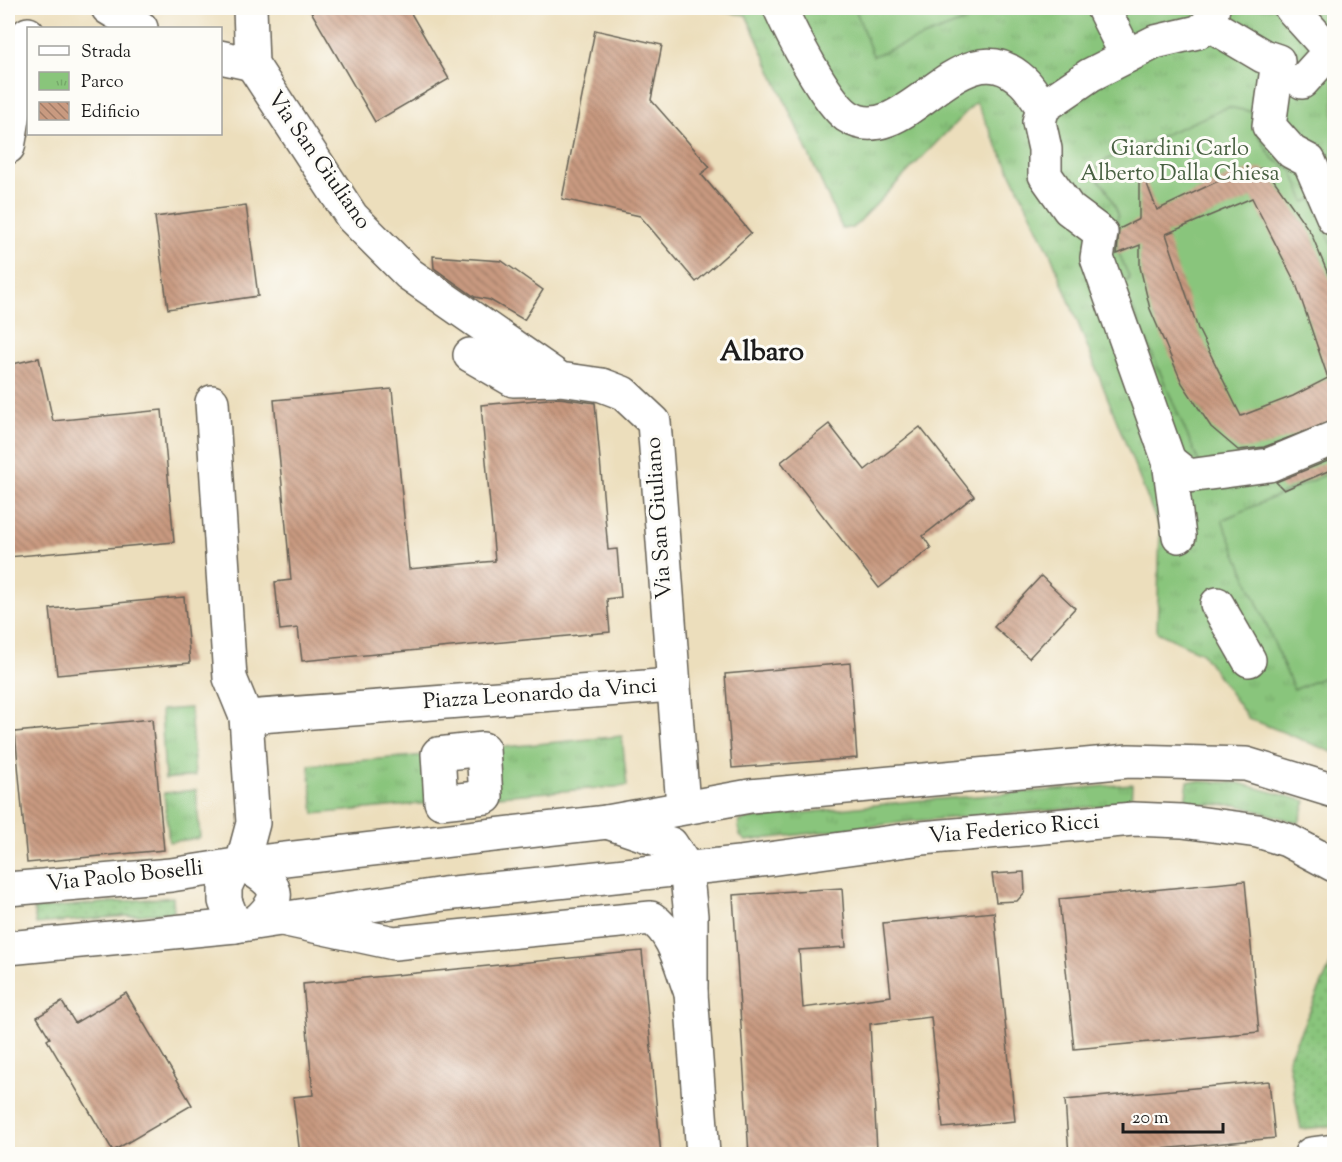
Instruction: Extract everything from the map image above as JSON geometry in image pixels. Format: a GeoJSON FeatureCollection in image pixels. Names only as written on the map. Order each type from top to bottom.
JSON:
{"type":"FeatureCollection","features":[{"type":"Feature","properties":{"kind":"street"},"geometry":{"type":"LineString","coordinates":[[30,27],[33,8]]}},
{"type":"Feature","properties":{"kind":"street"},"geometry":{"type":"LineString","coordinates":[[108,8],[139,27]]}},
{"type":"Feature","properties":{"kind":"street"},"geometry":{"type":"LineString","coordinates":[[222,57],[252,64],[250,8]]}},
{"type":"Feature","properties":{"kind":"street"},"geometry":{"type":"LineString","coordinates":[[780,8],[832,100],[848,116],[882,123],[975,66],[1005,69],[1023,81],[1042,107]]}},
{"type":"Feature","properties":{"kind":"street"},"geometry":{"type":"LineString","coordinates":[[1103,8],[1126,56]]}},
{"type":"Feature","properties":{"kind":"street"},"geometry":{"type":"LineString","coordinates":[[1291,8],[1330,51],[1302,82]]}},
{"type":"Feature","properties":{"kind":"street"},"geometry":{"type":"LineString","coordinates":[[1179,536],[1169,461],[1097,258],[1101,233],[1069,209],[1045,175],[1045,149],[1039,122],[1042,107],[1090,75],[1155,42],[1198,32],[1211,16],[1263,56],[1278,61],[1269,126],[1292,152],[1310,161],[1335,219]]}},
{"type":"Feature","properties":{"kind":"street"},"geometry":{"type":"LineString","coordinates":[[8,147],[27,40]]}},
{"type":"Feature","properties":{"kind":"street","name":"Via San Giuliano"},"geometry":{"type":"LineString","coordinates":[[252,64],[351,217],[409,274],[560,379]]}},
{"type":"Feature","properties":{"kind":"street","name":"Via San Giuliano"},"geometry":{"type":"LineString","coordinates":[[470,355],[513,380],[560,379],[602,385],[623,393],[654,422],[672,685]]}},
{"type":"Feature","properties":{"kind":"street"},"geometry":{"type":"LineString","coordinates":[[212,402],[230,678],[246,717],[253,823],[242,864],[231,874],[225,887],[225,901],[244,923],[394,943],[651,918],[680,936]]}},
{"type":"Feature","properties":{"kind":"street"},"geometry":{"type":"LineString","coordinates":[[1169,461],[1188,476],[1269,465],[1335,438]]}},
{"type":"Feature","properties":{"kind":"street"},"geometry":{"type":"LineString","coordinates":[[1217,604],[1249,660]]}},
{"type":"Feature","properties":{"kind":"street","name":"Piazza Leonardo da Vinci"},"geometry":{"type":"LineString","coordinates":[[246,717],[672,685],[683,806]]}},
{"type":"Feature","properties":{"kind":"street"},"geometry":{"type":"LineString","coordinates":[[242,864],[607,822],[683,806],[750,796],[1129,761],[1246,764],[1335,791]]}},
{"type":"Feature","properties":{"kind":"street","name":"Via Federico Ricci"},"geometry":{"type":"LineString","coordinates":[[686,867],[922,838],[1133,819],[1182,820],[1258,831],[1287,840],[1335,865]]}},
{"type":"Feature","properties":{"kind":"street"},"geometry":{"type":"LineString","coordinates":[[607,822],[671,844],[686,867],[680,936],[691,993],[703,1155]]}},
{"type":"Feature","properties":{"kind":"street"},"geometry":{"type":"LineString","coordinates":[[242,864],[265,876],[273,885],[274,899],[269,910],[244,923]]}},
{"type":"Feature","properties":{"kind":"street","name":"Via Paolo Boselli"},"geometry":{"type":"LineString","coordinates":[[8,889],[171,875],[242,864]]}},
{"type":"Feature","properties":{"kind":"street"},"geometry":{"type":"LineString","coordinates":[[8,948],[244,923],[444,894],[686,867]]}},
{"type":"Feature","properties":{"kind":"street"},"geometry":{"type":"LineString","coordinates":[[1311,1155],[1335,1151]]}},
{"type":"Feature","properties":{"kind":"green space","name":"Giardini Carlo Alberto Dalla Chiesa"},"geometry":{"type":"Polygon","coordinates":[[[698,8],[1334,8],[1334,753],[1248,718],[1202,653],[1157,632],[1160,530],[1051,255],[976,102],[853,228],[842,228],[746,15],[698,8]]]}},
{"type":"Feature","properties":{"kind":"green space"},"geometry":{"type":"Polygon","coordinates":[[[855,8],[999,8],[873,56],[855,8]]]}},
{"type":"Feature","properties":{"kind":"green space"},"geometry":{"type":"Polygon","coordinates":[[[1228,107],[1253,112],[1258,135],[1273,159],[1292,170],[1305,202],[1313,199],[1334,250],[1334,422],[1265,454],[1201,467],[1122,284],[1130,279],[1115,244],[1118,213],[1106,188],[1092,173],[1104,161],[1228,107]]]}},
{"type":"Feature","properties":{"kind":"green space"},"geometry":{"type":"Polygon","coordinates":[[[1334,471],[1334,673],[1294,690],[1222,520],[1334,471]]]}},
{"type":"Feature","properties":{"kind":"green space"},"geometry":{"type":"Polygon","coordinates":[[[190,708],[195,776],[165,779],[161,710],[190,708]]]}},
{"type":"Feature","properties":{"kind":"green space"},"geometry":{"type":"Polygon","coordinates":[[[622,736],[627,786],[486,797],[483,749],[622,736]]]}},
{"type":"Feature","properties":{"kind":"green space"},"geometry":{"type":"Polygon","coordinates":[[[438,754],[441,802],[314,814],[309,765],[438,754]]]}},
{"type":"Feature","properties":{"kind":"green space"},"geometry":{"type":"Polygon","coordinates":[[[1188,781],[1239,783],[1306,801],[1299,823],[1237,805],[1185,804],[1188,781]]]}},
{"type":"Feature","properties":{"kind":"green space"},"geometry":{"type":"Polygon","coordinates":[[[1132,784],[1131,804],[914,821],[746,841],[740,836],[738,827],[740,821],[748,819],[912,801],[1132,784]]]}},
{"type":"Feature","properties":{"kind":"green space"},"geometry":{"type":"Polygon","coordinates":[[[196,790],[200,838],[169,842],[164,793],[196,790]]]}},
{"type":"Feature","properties":{"kind":"green space"},"geometry":{"type":"Polygon","coordinates":[[[173,897],[174,912],[36,924],[34,909],[173,897]]]}},
{"type":"Feature","properties":{"kind":"green space"},"geometry":{"type":"Polygon","coordinates":[[[1334,957],[1334,1126],[1301,1129],[1288,1059],[1334,957]]]}},
{"type":"Feature","properties":{"kind":"building"},"geometry":{"type":"Polygon","coordinates":[[[309,8],[408,8],[449,79],[375,122],[309,8]]]}},
{"type":"Feature","properties":{"kind":"building"},"geometry":{"type":"Polygon","coordinates":[[[595,30],[662,45],[651,100],[710,167],[701,174],[751,233],[696,282],[640,216],[562,199],[595,30]]]}},
{"type":"Feature","properties":{"kind":"building"},"geometry":{"type":"Polygon","coordinates":[[[1262,168],[1271,176],[1311,233],[1335,291],[1335,420],[1264,447],[1238,450],[1211,427],[1182,383],[1150,309],[1140,267],[1140,245],[1117,254],[1119,229],[1139,219],[1139,171],[1142,171],[1157,210],[1233,174],[1262,168]],[[1252,198],[1166,234],[1198,329],[1241,416],[1293,396],[1328,378],[1296,284],[1252,198]]]}},
{"type":"Feature","properties":{"kind":"building"},"geometry":{"type":"Polygon","coordinates":[[[246,205],[258,296],[168,309],[155,217],[246,205]]]}},
{"type":"Feature","properties":{"kind":"building"},"geometry":{"type":"Polygon","coordinates":[[[433,256],[502,261],[543,290],[524,320],[490,300],[475,297],[434,268],[433,256]]]}},
{"type":"Feature","properties":{"kind":"building"},"geometry":{"type":"Polygon","coordinates":[[[39,358],[53,421],[162,410],[174,542],[8,557],[8,365],[39,358]]]}},
{"type":"Feature","properties":{"kind":"building"},"geometry":{"type":"Polygon","coordinates":[[[392,389],[409,569],[495,561],[481,405],[559,398],[595,403],[608,550],[617,549],[621,597],[607,599],[610,632],[302,661],[298,628],[280,630],[275,582],[291,580],[274,400],[392,389]]]}},
{"type":"Feature","properties":{"kind":"building"},"geometry":{"type":"Polygon","coordinates":[[[829,424],[865,470],[920,427],[974,496],[923,536],[931,548],[879,588],[781,462],[829,424]]]}},
{"type":"Feature","properties":{"kind":"building"},"geometry":{"type":"Polygon","coordinates":[[[1335,458],[1335,468],[1284,490],[1276,482],[1335,458]]]}},
{"type":"Feature","properties":{"kind":"building"},"geometry":{"type":"Polygon","coordinates":[[[1041,576],[1075,608],[1029,658],[994,627],[1041,576]]]}},
{"type":"Feature","properties":{"kind":"building"},"geometry":{"type":"Polygon","coordinates":[[[184,597],[190,663],[57,675],[50,609],[184,597]]]}},
{"type":"Feature","properties":{"kind":"building"},"geometry":{"type":"Polygon","coordinates":[[[850,663],[857,758],[732,768],[725,674],[850,663]]]}},
{"type":"Feature","properties":{"kind":"building"},"geometry":{"type":"Polygon","coordinates":[[[152,719],[164,850],[27,863],[15,732],[152,719]]]}},
{"type":"Feature","properties":{"kind":"building"},"geometry":{"type":"Polygon","coordinates":[[[1024,872],[1025,892],[1017,901],[996,902],[992,874],[1024,872]]]}},
{"type":"Feature","properties":{"kind":"building"},"geometry":{"type":"Polygon","coordinates":[[[1245,881],[1259,1032],[1074,1049],[1059,899],[1245,881]]]}},
{"type":"Feature","properties":{"kind":"building"},"geometry":{"type":"Polygon","coordinates":[[[842,888],[846,947],[799,950],[803,1008],[891,996],[883,923],[994,912],[1015,1121],[943,1128],[931,1017],[870,1024],[877,1150],[749,1155],[733,895],[842,888]]]}},
{"type":"Feature","properties":{"kind":"building"},"geometry":{"type":"Polygon","coordinates":[[[642,951],[661,1155],[300,1155],[293,1097],[313,1095],[303,984],[642,951]]]}},
{"type":"Feature","properties":{"kind":"building"},"geometry":{"type":"Polygon","coordinates":[[[126,993],[192,1105],[113,1151],[47,1040],[50,1038],[37,1017],[62,1002],[75,1023],[126,993]]]}},
{"type":"Feature","properties":{"kind":"building"},"geometry":{"type":"Polygon","coordinates":[[[1269,1081],[1275,1138],[1100,1155],[1069,1155],[1065,1100],[1269,1081]]]}},
{"type":"Feature","properties":{"kind":"district","name":"Albaro"},"geometry":{"type":"Point","coordinates":[762,353]}}]}
